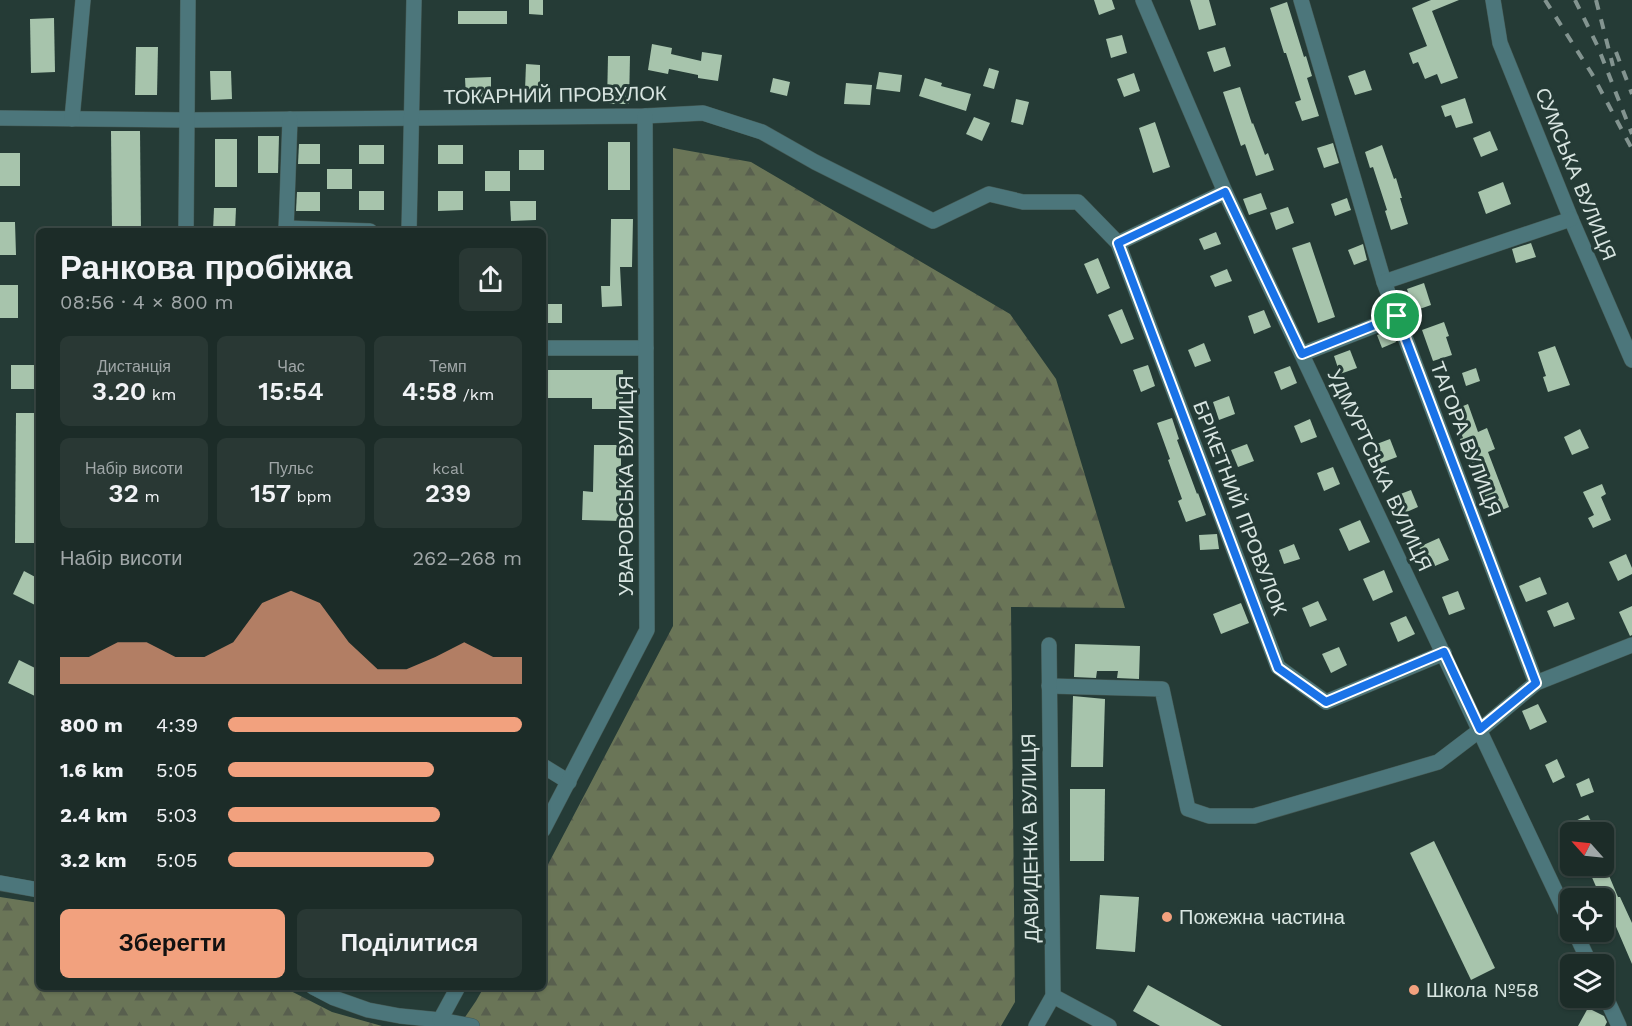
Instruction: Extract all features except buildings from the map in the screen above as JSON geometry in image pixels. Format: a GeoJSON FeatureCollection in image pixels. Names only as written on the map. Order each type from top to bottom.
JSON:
{"type":"FeatureCollection","features":[{"type":"Feature","properties":{"kind":"street"},"geometry":{"type":"LineString","coordinates":[[72,119],[83,0]]}},
{"type":"Feature","properties":{"kind":"street"},"geometry":{"type":"LineString","coordinates":[[186,228],[188,0]]}},
{"type":"Feature","properties":{"kind":"street"},"geometry":{"type":"LineString","coordinates":[[409,228],[414,0]]}},
{"type":"Feature","properties":{"kind":"street","name":"УДМУРТСЬКА ВУЛИЦЯ"},"geometry":{"type":"LineString","coordinates":[[1143,0],[1225,192],[1560,901]]}},
{"type":"Feature","properties":{"kind":"street","name":"ТАГОРА ВУЛИЦЯ"},"geometry":{"type":"LineString","coordinates":[[1301,0],[1384,282],[1536,683]]}},
{"type":"Feature","properties":{"kind":"street","name":"СУМСЬКА ВУЛИЦЯ"},"geometry":{"type":"LineString","coordinates":[[1493,0],[1500,43],[1571,219],[1632,360]]}},
{"type":"Feature","properties":{"kind":"street","name":"ТОКАРНИЙ ПРОВУЛОК"},"geometry":{"type":"LineString","coordinates":[[0,118],[187,120],[645,116],[703,113],[762,132],[815,162],[933,221],[988,194],[1023,202],[1078,202]]}},
{"type":"Feature","properties":{"kind":"street","name":"УВАРОВСЬКА ВУЛИЦЯ"},"geometry":{"type":"LineString","coordinates":[[546,824],[648,630],[645,116]]}},
{"type":"Feature","properties":{"kind":"street"},"geometry":{"type":"LineString","coordinates":[[286,228],[290,119]]}},
{"type":"Feature","properties":{"kind":"street"},"geometry":{"type":"LineString","coordinates":[[1118,243],[1225,192]]}},
{"type":"Feature","properties":{"kind":"street","name":"БРIКЕТНИЙ ПРОВУЛОК"},"geometry":{"type":"LineString","coordinates":[[1078,202],[1118,243],[1278,668],[1326,702],[1444,652]]}},
{"type":"Feature","properties":{"kind":"street"},"geometry":{"type":"LineString","coordinates":[[1384,282],[1571,219]]}},
{"type":"Feature","properties":{"kind":"street"},"geometry":{"type":"LineString","coordinates":[[1302,354],[1397,316]]}},
{"type":"Feature","properties":{"kind":"street"},"geometry":{"type":"LineString","coordinates":[[546,348],[646,348]]}},
{"type":"Feature","properties":{"kind":"street","name":"ДАВИДЕНКА ВУЛИЦЯ"},"geometry":{"type":"LineString","coordinates":[[1049,645],[1053,996]]}},
{"type":"Feature","properties":{"kind":"street"},"geometry":{"type":"LineString","coordinates":[[1049,686],[1162,689],[1188,809],[1209,816],[1254,816],[1438,762],[1536,683],[1632,645]]}},
{"type":"Feature","properties":{"kind":"street"},"geometry":{"type":"LineString","coordinates":[[546,768],[569,782]]}},
{"type":"Feature","properties":{"kind":"street"},"geometry":{"type":"LineString","coordinates":[[0,883],[36,889]]}},
{"type":"Feature","properties":{"kind":"street"},"geometry":{"type":"LineString","coordinates":[[319,990],[334,998],[368,1010],[472,1026]]}},
{"type":"Feature","properties":{"kind":"street"},"geometry":{"type":"LineString","coordinates":[[440,1020],[456,990]]}},
{"type":"Feature","properties":{"kind":"street"},"geometry":{"type":"LineString","coordinates":[[1036,1026],[1053,996],[1109,1026]]}},
{"type":"Feature","properties":{"kind":"street"},"geometry":{"type":"LineString","coordinates":[[1611,1008],[1619,1026]]}},
{"type":"Feature","properties":{"kind":"green space"},"geometry":{"type":"Polygon","coordinates":[[[673,148],[751,162],[1010,314],[1056,379],[1125,608],[1011,607],[1015,1002],[1001,1026],[459,1026],[482,990],[546,990],[546,868],[673,626],[673,148]]]}},
{"type":"Feature","properties":{"kind":"green space"},"geometry":{"type":"Polygon","coordinates":[[[0,897],[36,903],[36,990],[289,990],[332,1012],[382,1026],[0,1026],[0,897]]]}},
{"type":"Feature","properties":{"kind":"railway"},"geometry":{"type":"LineString","coordinates":[[1545,0],[1592,74],[1632,149]]}},
{"type":"Feature","properties":{"kind":"railway"},"geometry":{"type":"LineString","coordinates":[[1575,0],[1598,47],[1632,134]]}},
{"type":"Feature","properties":{"kind":"railway"},"geometry":{"type":"LineString","coordinates":[[1596,0],[1613,66]]}},
{"type":"Feature","properties":{"kind":"railway"},"geometry":{"type":"LineString","coordinates":[[1616,52],[1632,94]]}},
{"type":"Feature","properties":{"kind":"place","name":"Пожежна частина"},"geometry":{"type":"Point","coordinates":[1167,917]}},
{"type":"Feature","properties":{"kind":"place","name":"Школа №58"},"geometry":{"type":"Point","coordinates":[1414,990]}},
{"type":"Feature","properties":{"kind":"route"},"geometry":{"type":"LineString","coordinates":[[1225,192],[1302,354],[1397,316],[1536,683],[1480,729],[1444,652],[1326,702],[1278,668],[1118,243],[1225,192]]}}]}
